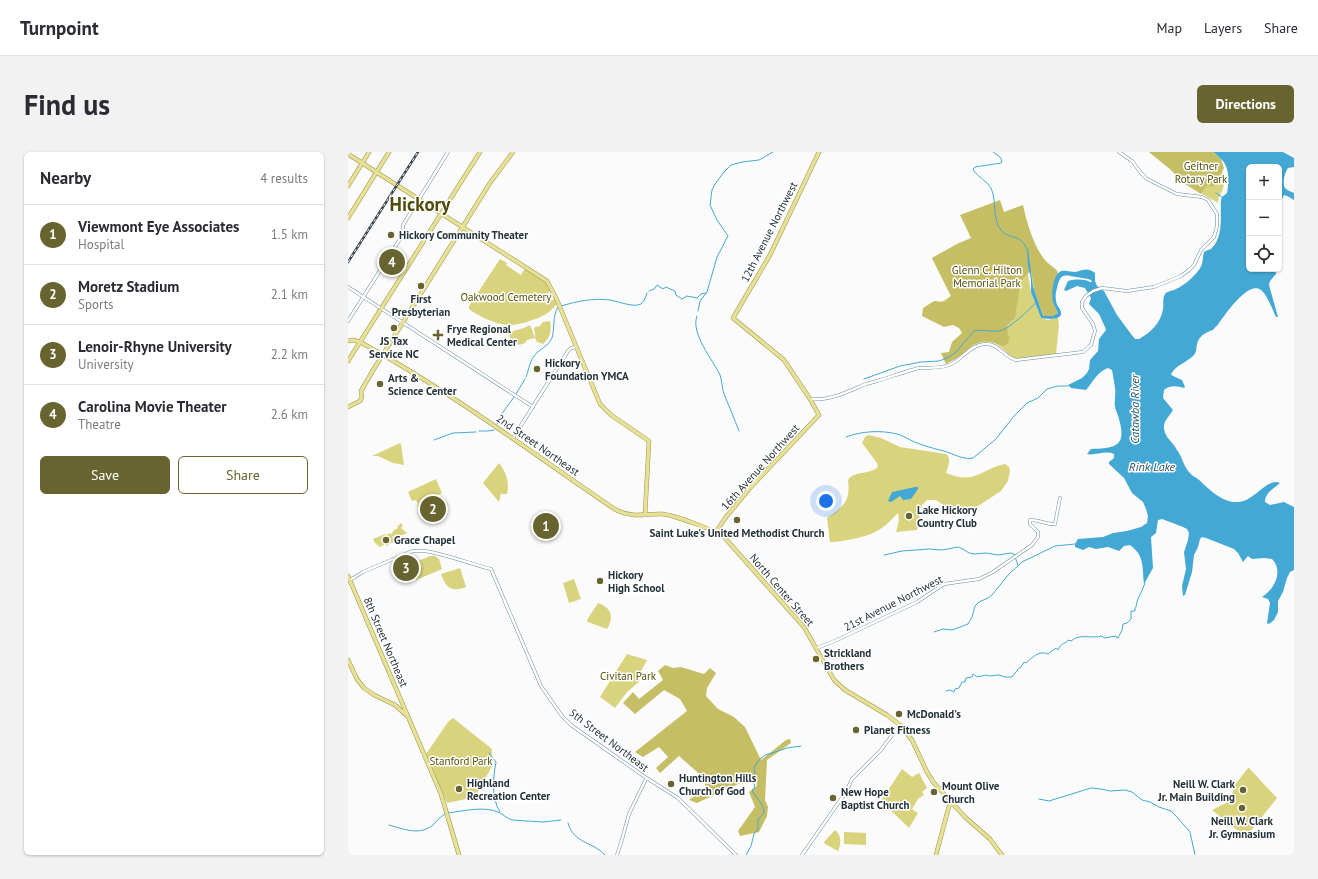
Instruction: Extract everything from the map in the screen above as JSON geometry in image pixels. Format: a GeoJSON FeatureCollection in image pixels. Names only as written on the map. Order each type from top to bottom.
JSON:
{"type":"FeatureCollection","features":[{"type":"Feature","properties":{"kind":"main road"},"geometry":{"type":"LineString","coordinates":[[348,186],[369,152]]}},
{"type":"Feature","properties":{"kind":"main road"},"geometry":{"type":"LineString","coordinates":[[348,218],[389,152]]}},
{"type":"Feature","properties":{"kind":"main road"},"geometry":{"type":"LineString","coordinates":[[348,361],[480,152]]}},
{"type":"Feature","properties":{"kind":"main road"},"geometry":{"type":"LineString","coordinates":[[348,407],[360,401],[362,397],[361,391],[402,323],[497,172],[505,164],[513,152]]}},
{"type":"Feature","properties":{"kind":"main road","name":"12th Avenue Northwest"},"geometry":{"type":"LineString","coordinates":[[810,399],[784,360],[733,318],[770,254],[819,152]]}},
{"type":"Feature","properties":{"kind":"main road"},"geometry":{"type":"LineString","coordinates":[[348,154],[548,282],[598,402],[602,408],[611,415],[649,441],[645,515]]}},
{"type":"Feature","properties":{"kind":"main road"},"geometry":{"type":"LineString","coordinates":[[348,341],[353,340],[360,342]]}},
{"type":"Feature","properties":{"kind":"main road","name":"2nd Street Northeast"},"geometry":{"type":"LineString","coordinates":[[360,342],[437,387],[616,510],[626,514],[669,515],[716,532]]}},
{"type":"Feature","properties":{"kind":"main road","name":"16th Avenue Northwest"},"geometry":{"type":"LineString","coordinates":[[716,532],[726,517],[750,488],[818,415],[810,399]]}},
{"type":"Feature","properties":{"kind":"main road","name":"North Center Street"},"geometry":{"type":"LineString","coordinates":[[716,532],[732,545],[796,616],[817,648],[829,673],[840,687],[887,714],[900,725],[912,740],[928,775],[952,804],[990,839],[1002,855]]}},
{"type":"Feature","properties":{"kind":"main road","name":"8th Street Northeast"},"geometry":{"type":"LineString","coordinates":[[349,578],[406,715],[441,794],[459,855]]}},
{"type":"Feature","properties":{"kind":"main road"},"geometry":{"type":"LineString","coordinates":[[348,660],[364,688],[374,695],[395,705],[406,715]]}},
{"type":"Feature","properties":{"kind":"main road"},"geometry":{"type":"LineString","coordinates":[[936,855],[949,806],[952,804]]}},
{"type":"Feature","properties":{"kind":"street"},"geometry":{"type":"LineString","coordinates":[[348,321],[402,236],[403,225],[448,152]]}},
{"type":"Feature","properties":{"kind":"street"},"geometry":{"type":"LineString","coordinates":[[810,399],[826,399],[878,380],[920,368],[945,367],[955,362],[973,347],[981,344],[991,344],[996,346],[1009,358],[1016,360],[1083,352],[1089,348],[1092,343],[1095,329],[1083,310],[1082,302],[1085,297],[1102,288],[1127,291],[1158,286],[1186,272],[1194,265],[1201,250],[1214,237],[1217,226],[1217,214],[1209,201],[1202,197],[1177,194],[1147,179],[1132,161],[1120,152]]}},
{"type":"Feature","properties":{"kind":"street"},"geometry":{"type":"LineString","coordinates":[[348,287],[533,407]]}},
{"type":"Feature","properties":{"kind":"street"},"geometry":{"type":"LineString","coordinates":[[513,438],[568,351],[571,348],[576,347]]}},
{"type":"Feature","properties":{"kind":"street","name":"21st Avenue Northwest"},"geometry":{"type":"LineString","coordinates":[[817,648],[917,602],[944,584],[982,577],[1002,566],[1032,545],[1037,539],[1038,532],[1029,521],[1039,521],[1052,525],[1055,524],[1060,498]]}},
{"type":"Feature","properties":{"kind":"street","name":"5th Street Northeast"},"geometry":{"type":"LineString","coordinates":[[349,578],[410,552],[419,550],[491,569],[537,677],[543,689],[562,716],[571,725],[646,778],[681,800],[736,855]]}},
{"type":"Feature","properties":{"kind":"street"},"geometry":{"type":"LineString","coordinates":[[802,855],[846,792],[852,779],[880,751],[900,725]]}},
{"type":"Feature","properties":{"kind":"street"},"geometry":{"type":"LineString","coordinates":[[616,855],[623,839],[629,814],[646,778]]}},
{"type":"Feature","properties":{"kind":"green space","name":"Geitner Rotary Park"},"geometry":{"type":"Polygon","coordinates":[[[1149,152],[1218,162],[1224,184],[1218,203],[1185,184],[1170,169],[1149,152]]]}},
{"type":"Feature","properties":{"kind":"green space","name":"Geitner Rotary Park"},"geometry":{"type":"Polygon","coordinates":[[[1149,152],[1213,152],[1221,159],[1224,168],[1213,187],[1207,185],[1201,194],[1185,184],[1170,169],[1149,152]]]}},
{"type":"Feature","properties":{"kind":"green space","name":"Glenn C. Hilton Memorial Park"},"geometry":{"type":"Polygon","coordinates":[[[1000,200],[1004,212],[1023,205],[1029,226],[1040,253],[1044,259],[1058,272],[1053,288],[1053,298],[1055,308],[1058,313],[1055,316],[1043,316],[1034,289],[1031,271],[1023,278],[1019,291],[1015,318],[1007,325],[1008,336],[1010,337],[1008,343],[1004,346],[983,341],[975,344],[959,357],[946,364],[941,353],[949,352],[952,342],[962,333],[959,328],[953,325],[944,327],[922,316],[923,308],[934,301],[945,302],[951,296],[932,258],[971,238],[960,215],[1000,200]]]}},
{"type":"Feature","properties":{"kind":"green space","name":"Glenn C. Hilton Memorial Park"},"geometry":{"type":"Polygon","coordinates":[[[959,243],[1027,268],[1031,292],[1041,318],[1048,320],[1058,317],[1059,325],[1056,354],[1028,359],[1013,358],[1002,348],[992,342],[975,344],[964,324],[924,313],[951,296],[932,258],[959,243]]]}},
{"type":"Feature","properties":{"kind":"green space","name":"Oakwood Cemetery"},"geometry":{"type":"Polygon","coordinates":[[[500,259],[521,275],[526,267],[543,278],[551,289],[546,296],[547,302],[555,299],[557,304],[544,315],[513,325],[504,325],[493,322],[469,309],[469,306],[500,259]]]}},
{"type":"Feature","properties":{"kind":"green space"},"geometry":{"type":"Polygon","coordinates":[[[550,321],[550,334],[545,342],[543,344],[537,342],[535,338],[535,327],[540,326],[543,322],[550,321]]]}},
{"type":"Feature","properties":{"kind":"green space"},"geometry":{"type":"Polygon","coordinates":[[[530,325],[535,338],[527,340],[525,343],[519,345],[510,338],[509,332],[530,325]]]}},
{"type":"Feature","properties":{"kind":"green space","name":"Lake Hickory Country Club"},"geometry":{"type":"Polygon","coordinates":[[[868,435],[881,438],[900,447],[946,454],[949,460],[946,473],[964,478],[977,475],[1005,464],[1009,467],[1010,471],[1008,481],[1001,491],[978,506],[963,513],[953,512],[936,500],[927,500],[922,505],[917,530],[896,532],[899,520],[898,513],[883,527],[873,533],[854,539],[830,542],[827,518],[845,503],[849,487],[848,480],[855,475],[871,471],[878,467],[877,463],[862,443],[868,435]]]}},
{"type":"Feature","properties":{"kind":"green space"},"geometry":{"type":"Polygon","coordinates":[[[400,443],[404,465],[393,463],[378,456],[372,456],[400,443]]]}},
{"type":"Feature","properties":{"kind":"green space"},"geometry":{"type":"Polygon","coordinates":[[[499,463],[504,470],[508,482],[508,490],[507,494],[501,494],[499,502],[483,483],[499,463]]]}},
{"type":"Feature","properties":{"kind":"green space"},"geometry":{"type":"Polygon","coordinates":[[[436,479],[442,493],[418,504],[416,500],[412,501],[408,492],[436,479]]]}},
{"type":"Feature","properties":{"kind":"green space"},"geometry":{"type":"Polygon","coordinates":[[[439,495],[441,499],[447,502],[447,512],[424,522],[417,505],[439,495]]]}},
{"type":"Feature","properties":{"kind":"green space"},"geometry":{"type":"Polygon","coordinates":[[[400,523],[403,525],[401,528],[407,533],[396,538],[392,536],[394,542],[387,546],[385,544],[380,547],[375,543],[373,539],[385,534],[390,533],[391,535],[394,530],[398,528],[397,525],[399,526],[400,523]]]}},
{"type":"Feature","properties":{"kind":"green space"},"geometry":{"type":"Polygon","coordinates":[[[430,556],[435,556],[439,559],[442,569],[416,580],[410,573],[409,565],[430,556]]]}},
{"type":"Feature","properties":{"kind":"green space"},"geometry":{"type":"Polygon","coordinates":[[[460,568],[466,587],[457,589],[450,588],[445,583],[441,574],[460,568]]]}},
{"type":"Feature","properties":{"kind":"green space"},"geometry":{"type":"Polygon","coordinates":[[[574,579],[581,599],[569,603],[563,583],[574,579]]]}},
{"type":"Feature","properties":{"kind":"green space"},"geometry":{"type":"Polygon","coordinates":[[[598,603],[609,610],[611,621],[607,629],[588,622],[587,620],[598,603]]]}},
{"type":"Feature","properties":{"kind":"green space","name":"Civitan Park"},"geometry":{"type":"Polygon","coordinates":[[[627,654],[647,660],[641,671],[639,682],[627,692],[615,708],[600,697],[627,654]]]}},
{"type":"Feature","properties":{"kind":"green space"},"geometry":{"type":"Polygon","coordinates":[[[665,665],[673,668],[681,667],[704,674],[710,668],[716,673],[707,688],[706,696],[718,709],[734,717],[745,727],[761,760],[786,740],[790,739],[791,743],[767,760],[765,800],[768,807],[767,816],[759,832],[740,836],[738,831],[755,807],[749,792],[757,786],[756,778],[749,779],[697,803],[689,800],[705,787],[705,779],[679,756],[660,773],[656,768],[668,757],[659,747],[643,757],[635,752],[687,711],[680,699],[664,690],[635,714],[623,703],[633,692],[639,699],[663,680],[658,671],[665,665]]]}},
{"type":"Feature","properties":{"kind":"green space","name":"Stanford Park"},"geometry":{"type":"Polygon","coordinates":[[[453,718],[492,749],[491,768],[475,797],[447,803],[426,754],[448,722],[453,718]]]}},
{"type":"Feature","properties":{"kind":"green space"},"geometry":{"type":"Polygon","coordinates":[[[1248,767],[1277,798],[1246,837],[1212,810],[1226,803],[1232,795],[1234,786],[1248,767]]]}},
{"type":"Feature","properties":{"kind":"green space"},"geometry":{"type":"Polygon","coordinates":[[[902,769],[912,777],[919,773],[927,788],[922,792],[924,795],[918,799],[912,809],[918,813],[909,828],[881,801],[902,769]]]}},
{"type":"Feature","properties":{"kind":"green space"},"geometry":{"type":"Polygon","coordinates":[[[835,830],[839,834],[840,840],[838,851],[824,842],[835,830]]]}},
{"type":"Feature","properties":{"kind":"green space"},"geometry":{"type":"Polygon","coordinates":[[[844,832],[866,833],[866,845],[844,844],[844,832]]]}},
{"type":"Feature","properties":{"kind":"water","name":"Rink Lake"},"geometry":{"type":"Polygon","coordinates":[[[1213,152],[1283,152],[1294,158],[1294,167],[1288,168],[1284,183],[1285,188],[1294,193],[1294,200],[1284,195],[1282,199],[1282,164],[1246,164],[1246,272],[1276,272],[1276,274],[1270,281],[1269,285],[1278,317],[1276,317],[1268,299],[1261,290],[1256,288],[1250,290],[1237,300],[1213,330],[1205,333],[1199,339],[1196,352],[1193,356],[1176,368],[1171,374],[1182,380],[1185,387],[1176,386],[1166,388],[1164,390],[1163,398],[1173,410],[1165,421],[1164,429],[1166,435],[1179,452],[1190,473],[1221,498],[1232,502],[1244,501],[1265,486],[1275,482],[1280,483],[1266,496],[1265,502],[1270,505],[1284,502],[1294,507],[1294,570],[1290,572],[1278,601],[1278,612],[1274,620],[1269,624],[1267,623],[1270,603],[1268,599],[1262,597],[1270,590],[1276,580],[1277,569],[1276,564],[1272,559],[1252,559],[1248,556],[1243,562],[1234,549],[1202,537],[1194,555],[1192,572],[1185,595],[1183,596],[1182,586],[1186,569],[1184,552],[1189,533],[1187,529],[1183,527],[1162,519],[1158,520],[1156,533],[1151,537],[1153,568],[1144,584],[1142,562],[1138,553],[1130,545],[1124,546],[1119,551],[1108,547],[1096,549],[1089,547],[1083,550],[1075,547],[1078,539],[1103,537],[1113,533],[1141,527],[1147,523],[1148,516],[1143,502],[1132,493],[1124,478],[1109,464],[1109,462],[1114,458],[1114,454],[1087,454],[1091,449],[1107,448],[1117,444],[1120,441],[1121,428],[1115,407],[1115,390],[1112,370],[1108,368],[1101,372],[1086,390],[1071,388],[1068,385],[1082,378],[1087,373],[1090,360],[1098,351],[1099,339],[1106,330],[1099,314],[1089,304],[1091,298],[1085,288],[1077,286],[1066,291],[1064,290],[1068,281],[1085,280],[1092,282],[1091,280],[1085,278],[1068,275],[1063,276],[1059,280],[1056,292],[1057,303],[1061,315],[1057,318],[1041,318],[1031,292],[1031,279],[1028,266],[1028,249],[1033,286],[1043,316],[1053,316],[1058,313],[1053,303],[1052,295],[1053,285],[1059,272],[1088,270],[1095,273],[1095,281],[1097,286],[1104,291],[1117,315],[1135,339],[1139,339],[1147,334],[1160,319],[1165,294],[1183,285],[1195,275],[1202,264],[1204,252],[1212,248],[1216,243],[1221,225],[1221,200],[1227,193],[1228,184],[1226,166],[1213,152]]]}},
{"type":"Feature","properties":{"kind":"water"},"geometry":{"type":"Polygon","coordinates":[[[918,487],[918,489],[911,499],[903,500],[900,496],[891,502],[888,501],[892,492],[918,487]]]}},
{"type":"Feature","properties":{"kind":"waterway"},"geometry":{"type":"LineString","coordinates":[[698,311],[700,301],[707,292],[717,257],[728,236],[717,220],[710,205],[712,190],[724,172],[731,165],[759,160],[773,152]]}},
{"type":"Feature","properties":{"kind":"waterway"},"geometry":{"type":"LineString","coordinates":[[993,152],[1000,157],[1002,161],[1001,163],[975,167],[973,169],[991,188],[998,226],[1007,235],[1022,241],[1027,250]]}},
{"type":"Feature","properties":{"kind":"waterway"},"geometry":{"type":"LineString","coordinates":[[1216,193],[1222,197]]}},
{"type":"Feature","properties":{"kind":"waterway"},"geometry":{"type":"LineString","coordinates":[[649,291],[654,289],[657,285],[663,289],[666,287],[675,291],[676,295],[682,299],[687,296],[697,298],[701,294],[706,293]]}},
{"type":"Feature","properties":{"kind":"waterway"},"geometry":{"type":"LineString","coordinates":[[561,306],[579,301],[598,299],[638,305],[643,302],[647,293]]}},
{"type":"Feature","properties":{"kind":"waterway"},"geometry":{"type":"LineString","coordinates":[[864,379],[900,366],[921,362],[939,361],[947,358],[955,353],[974,331],[1003,330],[1036,303]]}},
{"type":"Feature","properties":{"kind":"waterway"},"geometry":{"type":"LineString","coordinates":[[526,377],[532,359],[548,344],[552,338],[555,315],[558,307]]}},
{"type":"Feature","properties":{"kind":"waterway"},"geometry":{"type":"LineString","coordinates":[[697,316],[696,323],[699,338],[720,375],[724,394],[739,431]]}},
{"type":"Feature","properties":{"kind":"waterway"},"geometry":{"type":"LineString","coordinates":[[516,394],[525,379]]}},
{"type":"Feature","properties":{"kind":"waterway"},"geometry":{"type":"LineString","coordinates":[[846,437],[865,432],[891,433],[958,456],[973,458],[996,439],[1014,416],[1027,403],[1038,398],[1047,389],[1058,386],[1068,386]]}},
{"type":"Feature","properties":{"kind":"waterway"},"geometry":{"type":"LineString","coordinates":[[497,424],[514,397]]}},
{"type":"Feature","properties":{"kind":"waterway"},"geometry":{"type":"LineString","coordinates":[[479,431],[494,430]]}},
{"type":"Feature","properties":{"kind":"waterway"},"geometry":{"type":"LineString","coordinates":[[434,440],[453,433],[476,432]]}},
{"type":"Feature","properties":{"kind":"waterway"},"geometry":{"type":"LineString","coordinates":[[934,632],[943,629],[952,630],[968,624],[975,606],[992,595],[1009,574],[1022,562],[1055,546],[1075,544]]}},
{"type":"Feature","properties":{"kind":"waterway"},"geometry":{"type":"LineString","coordinates":[[884,555],[902,551],[929,549],[942,550],[958,547],[974,554],[986,553],[998,555],[1011,553],[1014,554],[1018,565]]}},
{"type":"Feature","properties":{"kind":"waterway"},"geometry":{"type":"LineString","coordinates":[[946,691],[950,690],[954,692],[955,689],[959,688],[962,682],[965,682],[966,678],[972,677],[973,674],[977,677],[986,675],[1012,677],[1024,662],[1026,663],[1034,656],[1039,654],[1048,654],[1056,648],[1058,650],[1061,645],[1068,640],[1071,641],[1078,637],[1102,636],[1104,638],[1116,636],[1118,638],[1123,624],[1127,623],[1131,619],[1131,611],[1135,611],[1137,600],[1145,583]]}},
{"type":"Feature","properties":{"kind":"waterway"},"geometry":{"type":"LineString","coordinates":[[746,855],[751,846],[754,834],[758,829],[758,819],[764,813],[762,804],[752,791],[755,787],[753,781],[755,775],[754,768],[759,760],[765,755],[787,748],[801,746]]}},
{"type":"Feature","properties":{"kind":"waterway"},"geometry":{"type":"LineString","coordinates":[[489,753],[496,762],[494,794],[495,801],[500,812]]}},
{"type":"Feature","properties":{"kind":"waterway"},"geometry":{"type":"LineString","coordinates":[[1039,799],[1049,801],[1091,788],[1110,791],[1125,790],[1132,792],[1142,800],[1171,811],[1190,832],[1195,855]]}},
{"type":"Feature","properties":{"kind":"waterway"},"geometry":{"type":"LineString","coordinates":[[448,813],[487,809],[498,812],[512,820],[543,822],[561,820]]}},
{"type":"Feature","properties":{"kind":"waterway"},"geometry":{"type":"LineString","coordinates":[[389,825],[411,831],[423,830],[433,825],[445,814]]}},
{"type":"Feature","properties":{"kind":"waterway"},"geometry":{"type":"LineString","coordinates":[[568,823],[574,835],[600,850],[605,855]]}},
{"type":"Feature","properties":{"kind":"railway"},"geometry":{"type":"LineString","coordinates":[[348,262],[418,152]]}},
{"type":"Feature","properties":{"kind":"place","name":"Hickory Community Theater"},"geometry":{"type":"Point","coordinates":[391,235]}},
{"type":"Feature","properties":{"kind":"place","name":"Carolina Movie Theater"},"geometry":{"type":"Point","coordinates":[392,262]}},
{"type":"Feature","properties":{"kind":"place","name":"First Presbyterian"},"geometry":{"type":"Point","coordinates":[421,286]}},
{"type":"Feature","properties":{"kind":"place","name":"JS Tax Service NC"},"geometry":{"type":"Point","coordinates":[394,328]}},
{"type":"Feature","properties":{"kind":"place","name":"Frye Regional Medical Center"},"geometry":{"type":"Point","coordinates":[438,335]}},
{"type":"Feature","properties":{"kind":"place","name":"Hickory Foundation YMCA"},"geometry":{"type":"Point","coordinates":[537,369]}},
{"type":"Feature","properties":{"kind":"place","name":"Arts & Science Center"},"geometry":{"type":"Point","coordinates":[380,384]}},
{"type":"Feature","properties":{"kind":"place","name":"Moretz Stadium"},"geometry":{"type":"Point","coordinates":[433,509]}},
{"type":"Feature","properties":{"kind":"place","name":"Lake Hickory Country Club"},"geometry":{"type":"Point","coordinates":[909,516]}},
{"type":"Feature","properties":{"kind":"place","name":"Saint Luke's United Methodist Church"},"geometry":{"type":"Point","coordinates":[737,520]}},
{"type":"Feature","properties":{"kind":"place","name":"Viewmont Eye Associates"},"geometry":{"type":"Point","coordinates":[546,526]}},
{"type":"Feature","properties":{"kind":"place","name":"Grace Chapel"},"geometry":{"type":"Point","coordinates":[386,540]}},
{"type":"Feature","properties":{"kind":"place","name":"Lenoir-Rhyne University"},"geometry":{"type":"Point","coordinates":[406,568]}},
{"type":"Feature","properties":{"kind":"place","name":"Hickory High School"},"geometry":{"type":"Point","coordinates":[600,581]}},
{"type":"Feature","properties":{"kind":"place","name":"Strickland Brothers"},"geometry":{"type":"Point","coordinates":[816,659]}},
{"type":"Feature","properties":{"kind":"place","name":"McDonald's"},"geometry":{"type":"Point","coordinates":[899,714]}},
{"type":"Feature","properties":{"kind":"place","name":"Planet Fitness"},"geometry":{"type":"Point","coordinates":[856,730]}},
{"type":"Feature","properties":{"kind":"place","name":"Huntington Hills Church of God"},"geometry":{"type":"Point","coordinates":[671,784]}},
{"type":"Feature","properties":{"kind":"place","name":"Highland Recreation Center"},"geometry":{"type":"Point","coordinates":[459,789]}},
{"type":"Feature","properties":{"kind":"place","name":"Neill W. Clark Jr. Main Building"},"geometry":{"type":"Point","coordinates":[1243,790]}},
{"type":"Feature","properties":{"kind":"place","name":"Mount Olive Church"},"geometry":{"type":"Point","coordinates":[934,792]}},
{"type":"Feature","properties":{"kind":"place","name":"New Hope Baptist Church"},"geometry":{"type":"Point","coordinates":[833,798]}},
{"type":"Feature","properties":{"kind":"place","name":"Neill W. Clark Jr. Gymnasium"},"geometry":{"type":"Point","coordinates":[1242,808]}},
{"type":"Feature","properties":{"kind":"district","name":"Hickory"},"geometry":{"type":"Point","coordinates":[420,204]}},
{"type":"Feature","properties":{"kind":"water label","name":"Catawba River"},"geometry":{"type":"Point","coordinates":[1135,409]}}]}
